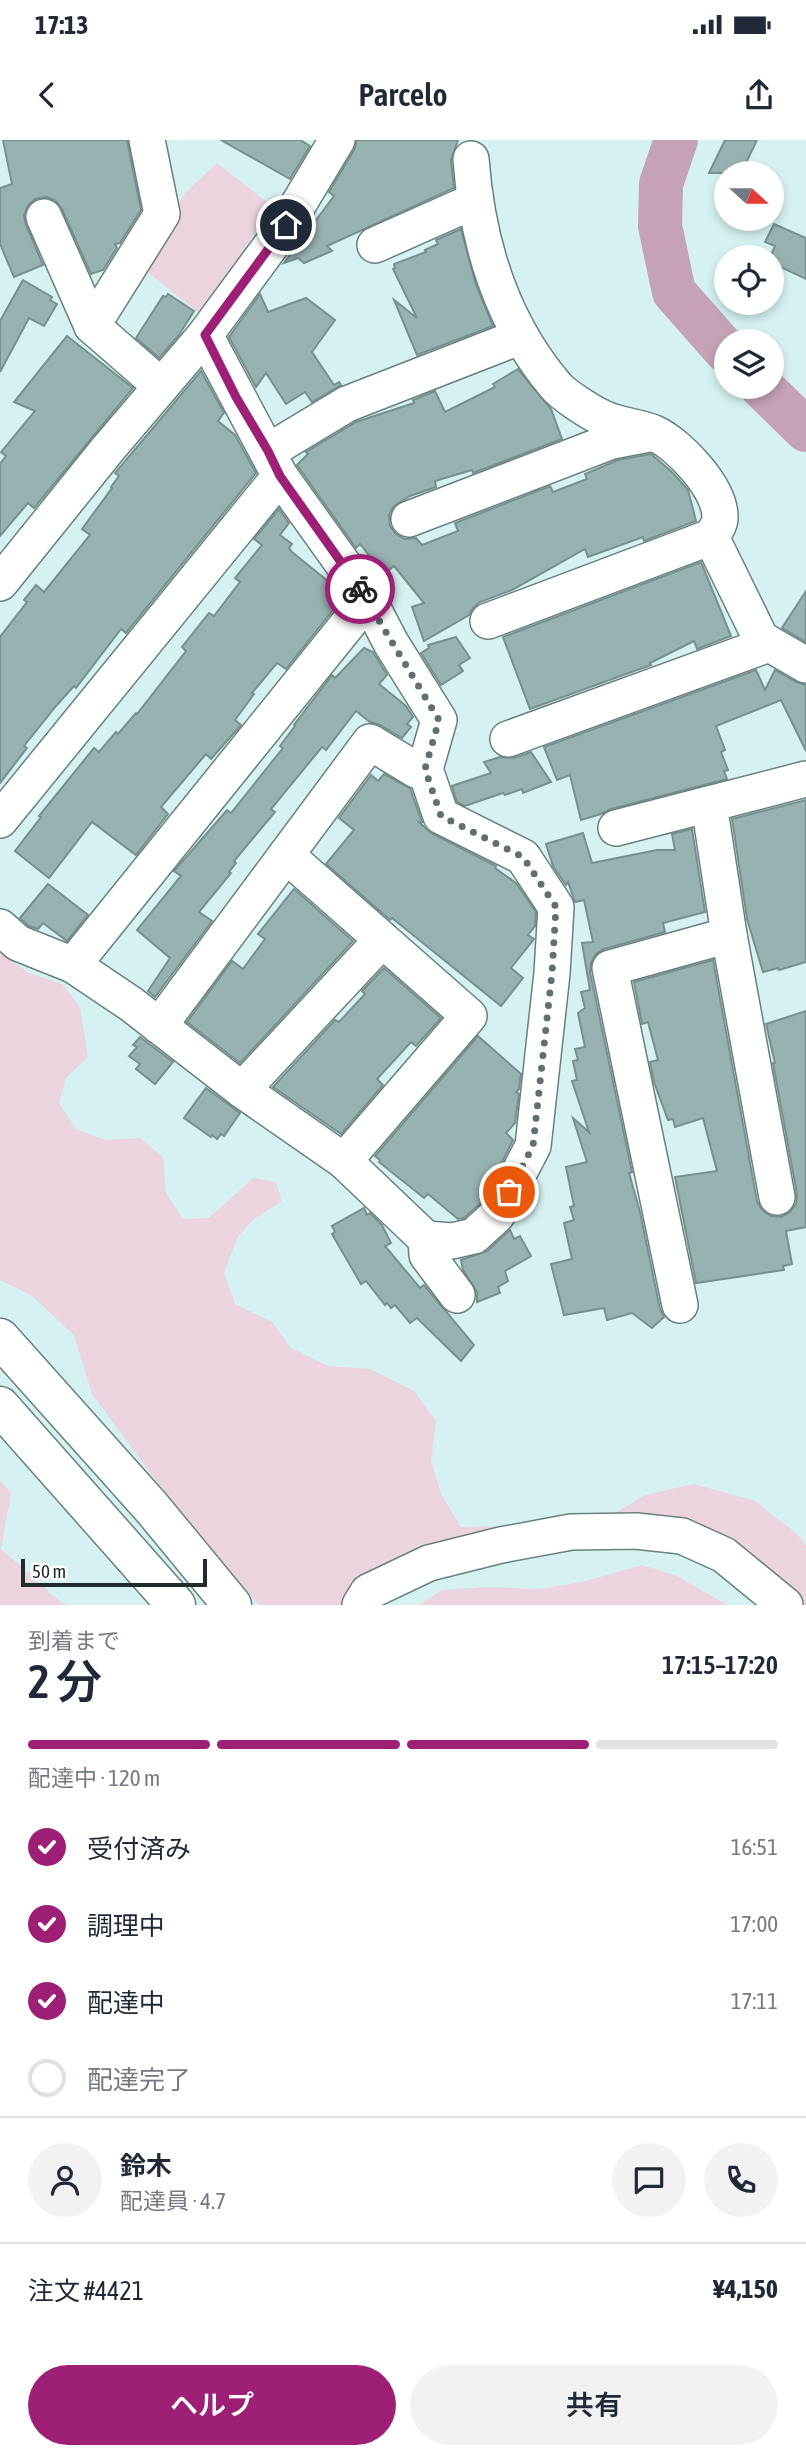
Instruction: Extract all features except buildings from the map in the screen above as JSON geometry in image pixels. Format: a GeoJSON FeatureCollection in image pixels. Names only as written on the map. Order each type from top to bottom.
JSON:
{"type":"FeatureCollection","features":[{"type":"Feature","properties":{"kind":"highway"},"geometry":{"type":"LineString","coordinates":[[0,1338],[152,1508],[232,1605]]}},
{"type":"Feature","properties":{"kind":"highway"},"geometry":{"type":"LineString","coordinates":[[0,1405],[176,1605]]}},
{"type":"Feature","properties":{"kind":"street"},"geometry":{"type":"LineString","coordinates":[[92,326],[162,214],[148,140]]}},
{"type":"Feature","properties":{"kind":"street"},"geometry":{"type":"LineString","coordinates":[[0,583],[205,335],[286,225],[337,140]]}},
{"type":"Feature","properties":{"kind":"street"},"geometry":{"type":"LineString","coordinates":[[471,159],[474,201],[496,286],[519,337],[556,388],[603,419],[654,433],[683,452],[718,500],[720,521],[711,537],[488,621]]}},
{"type":"Feature","properties":{"kind":"street"},"geometry":{"type":"LineString","coordinates":[[375,245],[474,201]]}},
{"type":"Feature","properties":{"kind":"street"},"geometry":{"type":"LineString","coordinates":[[44,217],[92,326],[162,386]]}},
{"type":"Feature","properties":{"kind":"street"},"geometry":{"type":"LineString","coordinates":[[0,927],[18,943],[73,965],[242,1090],[344,1161],[426,1239],[452,1241],[474,1236],[497,1215],[533,1146],[552,973],[556,907],[523,857],[441,816],[425,769],[439,720],[391,643],[368,599],[274,464],[205,335]]}},
{"type":"Feature","properties":{"kind":"street"},"geometry":{"type":"LineString","coordinates":[[0,820],[274,464],[347,404],[519,337]]}},
{"type":"Feature","properties":{"kind":"street"},"geometry":{"type":"LineString","coordinates":[[409,519],[612,441],[654,433]]}},
{"type":"Feature","properties":{"kind":"street"},"geometry":{"type":"LineString","coordinates":[[711,537],[761,639],[806,665]]}},
{"type":"Feature","properties":{"kind":"street"},"geometry":{"type":"LineString","coordinates":[[73,965],[368,599]]}},
{"type":"Feature","properties":{"kind":"street"},"geometry":{"type":"LineString","coordinates":[[508,739],[769,644]]}},
{"type":"Feature","properties":{"kind":"street"},"geometry":{"type":"LineString","coordinates":[[159,1026],[370,742],[416,770],[425,769]]}},
{"type":"Feature","properties":{"kind":"street"},"geometry":{"type":"LineString","coordinates":[[616,828],[806,779]]}},
{"type":"Feature","properties":{"kind":"street"},"geometry":{"type":"LineString","coordinates":[[709,804],[729,935],[777,1197]]}},
{"type":"Feature","properties":{"kind":"street"},"geometry":{"type":"LineString","coordinates":[[286,855],[469,1016],[344,1161]]}},
{"type":"Feature","properties":{"kind":"street"},"geometry":{"type":"LineString","coordinates":[[680,1305],[610,968],[729,935]]}},
{"type":"Feature","properties":{"kind":"street"},"geometry":{"type":"LineString","coordinates":[[242,1090],[382,940]]}},
{"type":"Feature","properties":{"kind":"street"},"geometry":{"type":"LineString","coordinates":[[426,1239],[427,1255],[457,1295]]}},
{"type":"Feature","properties":{"kind":"street"},"geometry":{"type":"LineString","coordinates":[[360,1605],[368,1592],[429,1563],[501,1545],[571,1532],[636,1531],[682,1536],[724,1555],[785,1605]]}},
{"type":"Feature","properties":{"kind":"shaded area"},"geometry":{"type":"Polygon","coordinates":[[[217,163],[272,206],[202,315],[141,267],[185,193],[217,163]]]}},
{"type":"Feature","properties":{"kind":"shaded area"},"geometry":{"type":"Polygon","coordinates":[[[0,952],[29,973],[62,984],[80,1007],[88,1057],[66,1078],[59,1103],[76,1129],[105,1140],[140,1138],[163,1157],[166,1193],[183,1219],[209,1218],[253,1178],[276,1182],[282,1201],[254,1219],[237,1238],[224,1273],[235,1304],[272,1322],[291,1348],[328,1366],[370,1369],[414,1391],[436,1421],[431,1461],[442,1496],[461,1527],[508,1526],[615,1513],[645,1495],[694,1484],[755,1501],[797,1534],[806,1546],[806,1605],[767,1605],[685,1547],[631,1537],[556,1554],[500,1559],[349,1605],[259,1605],[157,1482],[92,1394],[74,1335],[31,1295],[0,1280],[0,952]]]}},
{"type":"Feature","properties":{"kind":"shaded area"},"geometry":{"type":"Polygon","coordinates":[[[0,1480],[11,1493],[1,1549],[62,1603],[70,1605],[0,1605],[0,1480]]]}},
{"type":"Feature","properties":{"kind":"shaded area"},"geometry":{"type":"Polygon","coordinates":[[[642,1565],[677,1576],[727,1605],[419,1605],[442,1590],[487,1587],[541,1589],[586,1581],[642,1565]]]}},
{"type":"Feature","properties":{"kind":"waterway"},"geometry":{"type":"LineString","coordinates":[[676,140],[661,184],[660,226],[674,292],[714,337]]}},
{"type":"Feature","properties":{"kind":"waterway"},"geometry":{"type":"LineString","coordinates":[[774,399],[806,430]]}},
{"type":"Feature","properties":{"kind":"way so far"},"geometry":{"type":"LineString","coordinates":[[360,589],[439,720],[425,769],[441,816],[523,857],[556,907],[552,973],[533,1146],[509,1192]]}},
{"type":"Feature","properties":{"kind":"route"},"geometry":{"type":"LineString","coordinates":[[286,225],[205,335],[280,476],[360,589]]}}]}
